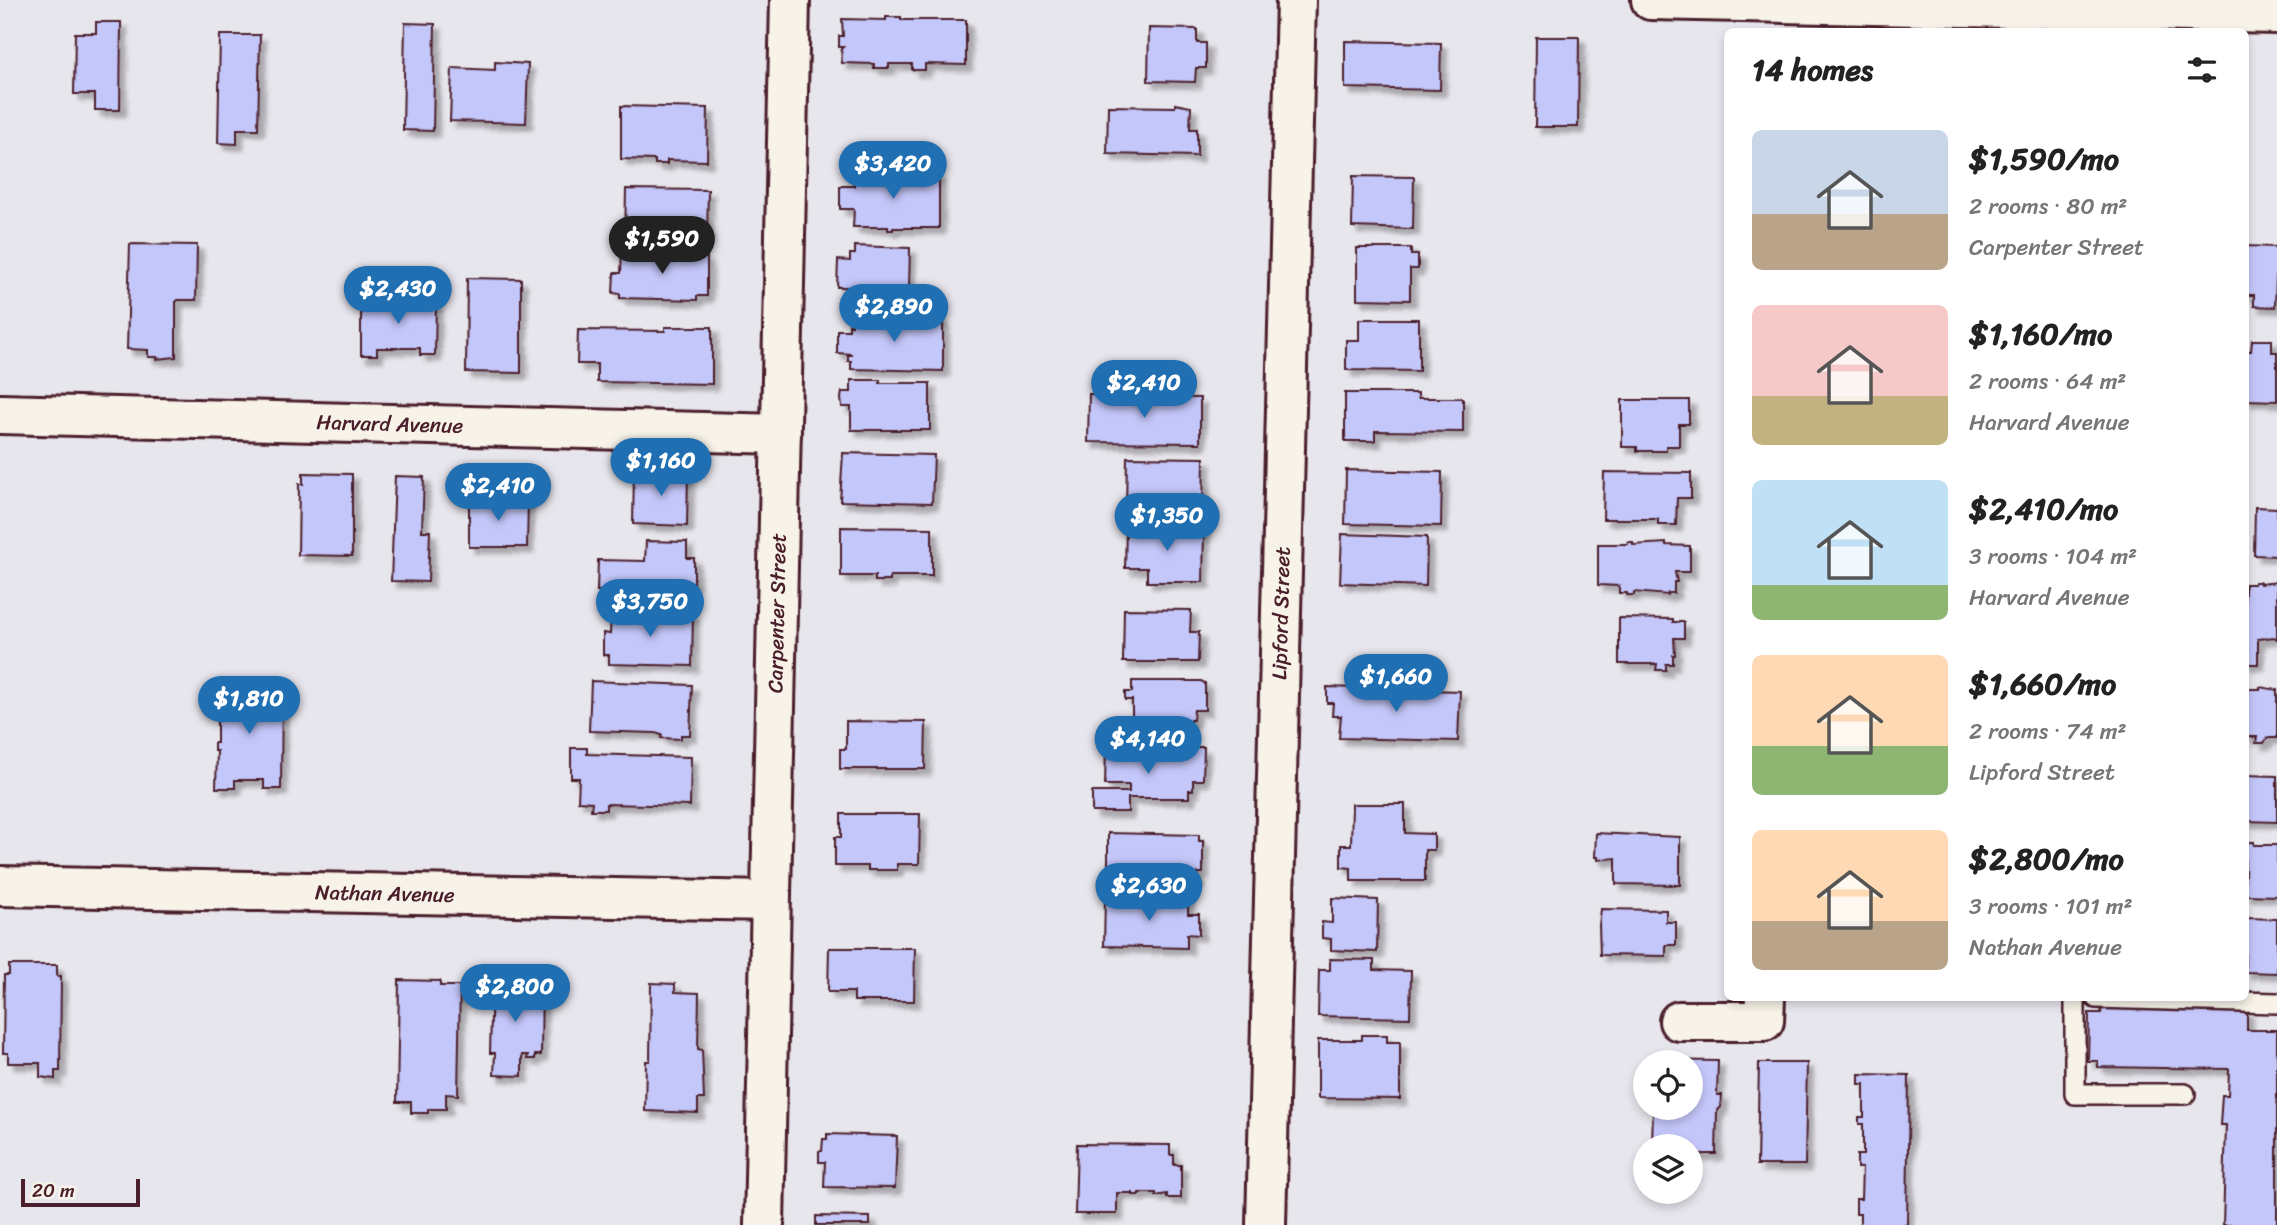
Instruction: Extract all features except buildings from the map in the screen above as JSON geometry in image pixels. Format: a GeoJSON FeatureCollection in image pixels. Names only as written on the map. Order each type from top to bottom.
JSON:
{"type":"FeatureCollection","features":[{"type":"Feature","properties":{"kind":"street","name":"Carpenter Street"},"geometry":{"type":"LineString","coordinates":[[764,1225],[790,0]]}},
{"type":"Feature","properties":{"kind":"street","name":"Lipford Street"},"geometry":{"type":"LineString","coordinates":[[1266,1225],[1296,0]]}},
{"type":"Feature","properties":{"kind":"street"},"geometry":{"type":"LineString","coordinates":[[1651,0],[1787,11],[2277,14]]}},
{"type":"Feature","properties":{"kind":"street","name":"Harvard Avenue"},"geometry":{"type":"LineString","coordinates":[[0,414],[781,434]]}},
{"type":"Feature","properties":{"kind":"street","name":"Nathan Avenue"},"geometry":{"type":"LineString","coordinates":[[0,886],[769,901]]}},
{"type":"Feature","properties":{"kind":"street"},"geometry":{"type":"LineString","coordinates":[[1679,1021],[1764,1021],[1765,1001]]}},
{"type":"Feature","properties":{"kind":"lane"},"geometry":{"type":"LineString","coordinates":[[2075,1001],[2075,1094],[2185,1094]]}},
{"type":"Feature","properties":{"kind":"lane"},"geometry":{"type":"LineString","coordinates":[[2205,1001],[2277,1003]]}}]}
